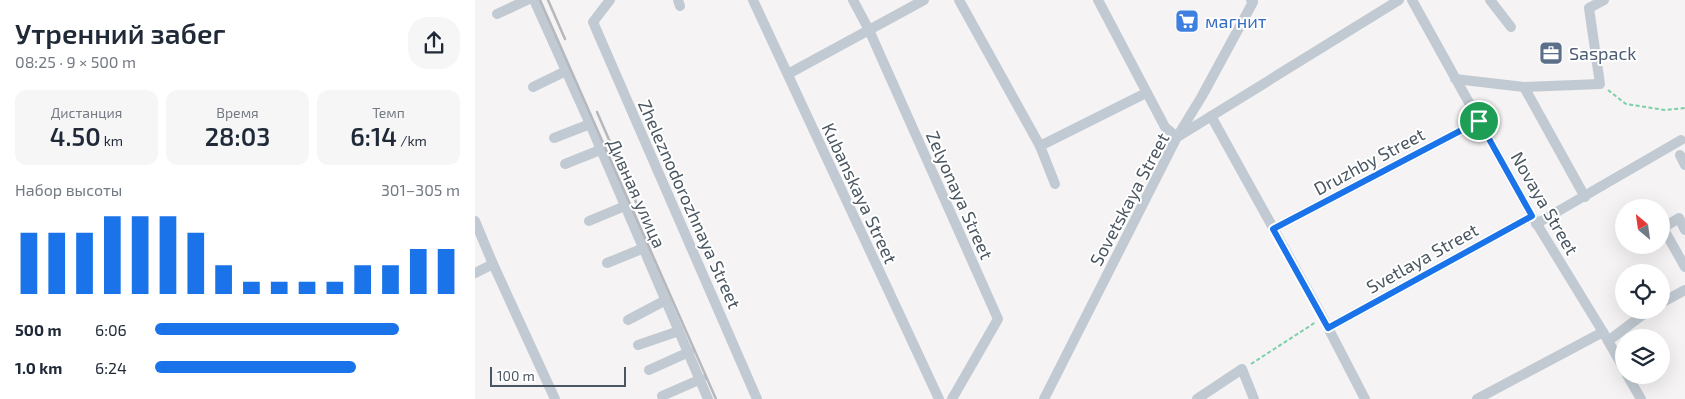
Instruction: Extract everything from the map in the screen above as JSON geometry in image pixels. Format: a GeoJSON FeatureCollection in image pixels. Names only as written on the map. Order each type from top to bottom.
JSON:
{"type":"FeatureCollection","features":[{"type":"Feature","properties":{"kind":"street"},"geometry":{"type":"LineString","coordinates":[[497,14],[527,0]]}},
{"type":"Feature","properties":{"kind":"street","name":"Дивная улица"},"geometry":{"type":"LineString","coordinates":[[534,0],[709,399]]}},
{"type":"Feature","properties":{"kind":"street","name":"Zheleznodorozhnaya Street"},"geometry":{"type":"LineString","coordinates":[[610,0],[593,22],[757,399]]}},
{"type":"Feature","properties":{"kind":"street","name":"Kubanskaya Street"},"geometry":{"type":"LineString","coordinates":[[753,0],[939,399]]}},
{"type":"Feature","properties":{"kind":"street","name":"Zelyonaya Street"},"geometry":{"type":"LineString","coordinates":[[853,0],[869,30],[998,319],[952,399]]}},
{"type":"Feature","properties":{"kind":"street"},"geometry":{"type":"LineString","coordinates":[[788,74],[924,0]]}},
{"type":"Feature","properties":{"kind":"street"},"geometry":{"type":"LineString","coordinates":[[959,0],[1040,146],[1055,184]]}},
{"type":"Feature","properties":{"kind":"street"},"geometry":{"type":"LineString","coordinates":[[1098,0],[1165,126],[1177,136],[1202,96],[1252,1]]}},
{"type":"Feature","properties":{"kind":"street","name":"Sovetskaya Street"},"geometry":{"type":"LineString","coordinates":[[1044,399],[1177,136],[1399,0]]}},
{"type":"Feature","properties":{"kind":"street","name":"Novaya Street"},"geometry":{"type":"LineString","coordinates":[[1412,0],[1534,220],[1615,353]]}},
{"type":"Feature","properties":{"kind":"street"},"geometry":{"type":"LineString","coordinates":[[1490,0],[1511,27]]}},
{"type":"Feature","properties":{"kind":"street"},"geometry":{"type":"LineString","coordinates":[[1455,79],[1524,87],[1600,84],[1589,8],[1604,0]]}},
{"type":"Feature","properties":{"kind":"street"},"geometry":{"type":"LineString","coordinates":[[533,87],[566,71]]}},
{"type":"Feature","properties":{"kind":"street"},"geometry":{"type":"LineString","coordinates":[[1524,87],[1585,197]]}},
{"type":"Feature","properties":{"kind":"street"},"geometry":{"type":"LineString","coordinates":[[1040,146],[1146,93]]}},
{"type":"Feature","properties":{"kind":"street"},"geometry":{"type":"LineString","coordinates":[[1211,116],[1323,318],[1365,399]]}},
{"type":"Feature","properties":{"kind":"street","name":"Druzhby Street"},"geometry":{"type":"LineString","coordinates":[[1273,229],[1479,121]]}},
{"type":"Feature","properties":{"kind":"street"},"geometry":{"type":"LineString","coordinates":[[555,138],[589,124]]}},
{"type":"Feature","properties":{"kind":"street","name":"Svetlaya Street"},"geometry":{"type":"LineString","coordinates":[[1328,328],[1534,220],[1585,197],[1681,140]]}},
{"type":"Feature","properties":{"kind":"street"},"geometry":{"type":"LineString","coordinates":[[565,164],[600,150]]}},
{"type":"Feature","properties":{"kind":"street"},"geometry":{"type":"LineString","coordinates":[[589,221],[625,206]]}},
{"type":"Feature","properties":{"kind":"street"},"geometry":{"type":"LineString","coordinates":[[1685,230],[1679,218],[1663,228],[1685,267]]}},
{"type":"Feature","properties":{"kind":"street"},"geometry":{"type":"LineString","coordinates":[[475,221],[555,399]]}},
{"type":"Feature","properties":{"kind":"street"},"geometry":{"type":"LineString","coordinates":[[607,263],[644,248]]}},
{"type":"Feature","properties":{"kind":"street"},"geometry":{"type":"LineString","coordinates":[[475,273],[493,264]]}},
{"type":"Feature","properties":{"kind":"street"},"geometry":{"type":"LineString","coordinates":[[1670,298],[1685,290]]}},
{"type":"Feature","properties":{"kind":"street"},"geometry":{"type":"LineString","coordinates":[[628,320],[666,300]]}},
{"type":"Feature","properties":{"kind":"street"},"geometry":{"type":"LineString","coordinates":[[1477,399],[1606,337],[1635,319]]}},
{"type":"Feature","properties":{"kind":"street"},"geometry":{"type":"LineString","coordinates":[[639,345],[679,331]]}},
{"type":"Feature","properties":{"kind":"street"},"geometry":{"type":"LineString","coordinates":[[649,370],[689,352]]}},
{"type":"Feature","properties":{"kind":"street"},"geometry":{"type":"LineString","coordinates":[[1197,399],[1242,369],[1253,399]]}},
{"type":"Feature","properties":{"kind":"street"},"geometry":{"type":"LineString","coordinates":[[662,396],[701,379]]}},
{"type":"Feature","properties":{"kind":"street"},"geometry":{"type":"LineString","coordinates":[[1632,384],[1641,399]]}},
{"type":"Feature","properties":{"kind":"path"},"geometry":{"type":"LineString","coordinates":[[1600,84],[1626,104],[1665,110],[1685,108]]}},
{"type":"Feature","properties":{"kind":"path"},"geometry":{"type":"LineString","coordinates":[[1242,369],[1323,318]]}},
{"type":"Feature","properties":{"kind":"railway"},"geometry":{"type":"LineString","coordinates":[[540,0],[716,399]]}},
{"type":"Feature","properties":{"kind":"railway"},"geometry":{"type":"LineString","coordinates":[[548,0],[565,39]]}},
{"type":"Feature","properties":{"kind":"railway"},"geometry":{"type":"LineString","coordinates":[[597,112],[639,209]]}},
{"type":"Feature","properties":{"kind":"place","name":"магнит"},"geometry":{"type":"Point","coordinates":[1187,21]}},
{"type":"Feature","properties":{"kind":"place","name":"Saspack"},"geometry":{"type":"Point","coordinates":[1551,53]}},
{"type":"Feature","properties":{"kind":"route"},"geometry":{"type":"LineString","coordinates":[[1479,121],[1532,216],[1328,328],[1273,229],[1479,121]]}}]}
